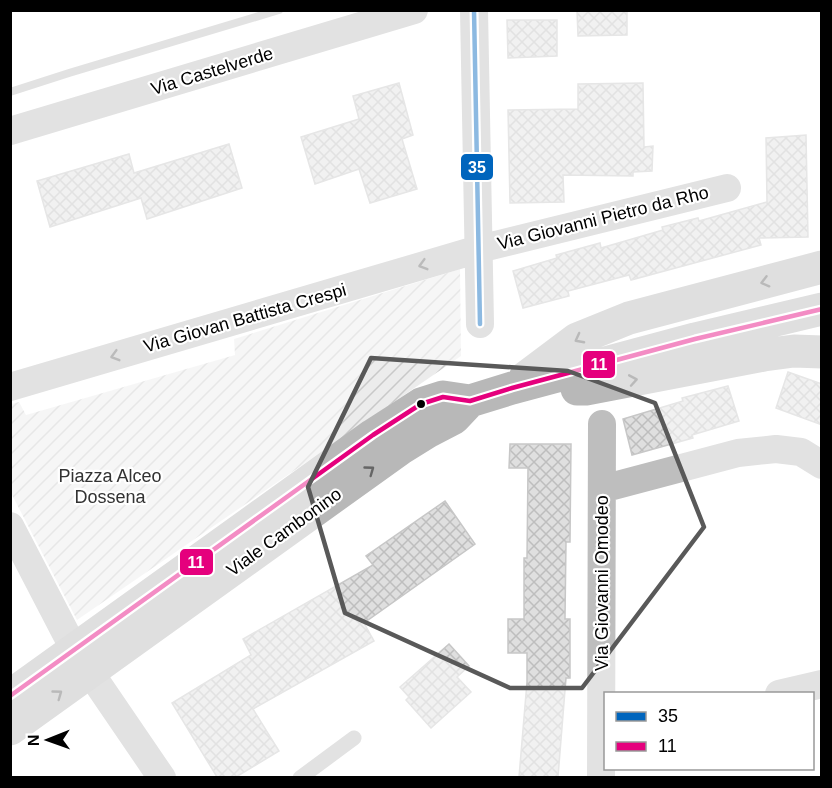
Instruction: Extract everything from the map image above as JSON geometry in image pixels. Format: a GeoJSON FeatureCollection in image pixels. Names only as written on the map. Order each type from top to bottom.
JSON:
{"type":"FeatureCollection","features":[{"type":"Feature","properties":{"kind":"street","name":"Via Castelverde"},"geometry":{"type":"LineString","coordinates":[[10,131],[414,10]]}},
{"type":"Feature","properties":{"kind":"street","name":"Via Giovanni Pietro da Rho"},"geometry":{"type":"LineString","coordinates":[[474,10],[480,324]]}},
{"type":"Feature","properties":{"kind":"street","name":"Via Giovanni Pietro da Rho"},"geometry":{"type":"LineString","coordinates":[[479,249],[727,188]]}},
{"type":"Feature","properties":{"kind":"street","name":"Via Giovan Battista Crespi"},"geometry":{"type":"LineString","coordinates":[[10,387],[479,249]]}},
{"type":"Feature","properties":{"kind":"street"},"geometry":{"type":"LineString","coordinates":[[512,388],[577,339],[629,318],[822,267]]}},
{"type":"Feature","properties":{"kind":"street","name":"Viale Cambonino"},"geometry":{"type":"LineString","coordinates":[[10,729],[82,660],[373,435],[420,404],[443,397],[470,401],[695,339],[822,309]]}},
{"type":"Feature","properties":{"kind":"street"},"geometry":{"type":"LineString","coordinates":[[512,388],[586,389],[764,355],[794,351],[822,352]]}},
{"type":"Feature","properties":{"kind":"street","name":"Via Giovanni Omodeo"},"geometry":{"type":"LineString","coordinates":[[601,777],[603,732],[602,424]]}},
{"type":"Feature","properties":{"kind":"street"},"geometry":{"type":"LineString","coordinates":[[602,489],[738,453],[777,448],[801,452],[822,465]]}},
{"type":"Feature","properties":{"kind":"street"},"geometry":{"type":"LineString","coordinates":[[10,526],[82,660],[162,777]]}},
{"type":"Feature","properties":{"kind":"street","name":"Viale Cambonino"},"geometry":{"type":"LineString","coordinates":[[10,696],[82,660]]}},
{"type":"Feature","properties":{"kind":"street"},"geometry":{"type":"LineString","coordinates":[[784,692],[822,684]]}},
{"type":"Feature","properties":{"kind":"lane"},"geometry":{"type":"LineString","coordinates":[[300,777],[354,738]]}},
{"type":"Feature","properties":{"kind":"highlighted area"},"geometry":{"type":"Polygon","coordinates":[[[371,358],[568,371],[655,403],[704,527],[582,688],[510,688],[345,613],[308,487],[371,358]]]}},
{"type":"Feature","properties":{"kind":"green space","name":"Piazza Alceo Dossena"},"geometry":{"type":"Polygon","coordinates":[[[460,269],[461,356],[77,620],[11,493],[11,404],[19,402],[26,415],[235,355],[234,339],[460,269]]]}},
{"type":"Feature","properties":{"kind":"building"},"geometry":{"type":"Polygon","coordinates":[[[577,10],[627,10],[627,35],[578,36],[577,10]]]}},
{"type":"Feature","properties":{"kind":"building"},"geometry":{"type":"Polygon","coordinates":[[[507,20],[557,20],[557,56],[508,58],[507,20]]]}},
{"type":"Feature","properties":{"kind":"building"},"geometry":{"type":"Polygon","coordinates":[[[399,83],[413,135],[402,139],[417,189],[370,203],[359,169],[315,184],[301,137],[359,119],[353,96],[399,83]]]}},
{"type":"Feature","properties":{"kind":"building"},"geometry":{"type":"Polygon","coordinates":[[[643,83],[644,147],[653,146],[652,171],[633,172],[633,176],[563,175],[564,202],[510,203],[508,110],[578,109],[578,84],[643,83]]]}},
{"type":"Feature","properties":{"kind":"building"},"geometry":{"type":"Polygon","coordinates":[[[806,135],[808,237],[759,238],[761,245],[631,280],[629,275],[568,291],[569,296],[523,308],[513,271],[557,258],[556,255],[600,243],[601,248],[663,230],[662,227],[698,218],[699,221],[767,202],[766,138],[806,135]]]}},
{"type":"Feature","properties":{"kind":"building"},"geometry":{"type":"Polygon","coordinates":[[[229,144],[242,188],[147,219],[141,198],[50,227],[37,181],[129,154],[134,173],[229,144]]]}},
{"type":"Feature","properties":{"kind":"building"},"geometry":{"type":"Polygon","coordinates":[[[788,372],[822,384],[822,425],[776,408],[788,372]]]}},
{"type":"Feature","properties":{"kind":"building"},"geometry":{"type":"Polygon","coordinates":[[[728,386],[739,421],[692,435],[693,438],[632,455],[623,419],[683,401],[682,398],[728,386]]]}},
{"type":"Feature","properties":{"kind":"building"},"geometry":{"type":"Polygon","coordinates":[[[510,444],[571,444],[570,542],[566,542],[565,619],[570,619],[570,678],[566,678],[558,777],[519,777],[527,682],[527,653],[508,653],[508,619],[524,619],[528,468],[509,468],[510,444]]]}},
{"type":"Feature","properties":{"kind":"building"},"geometry":{"type":"Polygon","coordinates":[[[445,501],[475,544],[364,623],[374,641],[253,709],[279,751],[236,777],[217,777],[172,703],[251,655],[243,639],[373,565],[366,556],[445,501]]]}},
{"type":"Feature","properties":{"kind":"building"},"geometry":{"type":"Polygon","coordinates":[[[449,644],[469,666],[457,677],[471,692],[431,728],[406,700],[409,697],[400,687],[449,644]]]}},
{"type":"Feature","properties":{"kind":"waterway"},"geometry":{"type":"LineString","coordinates":[[10,92],[279,10]]}},
{"type":"Feature","properties":{"kind":"transit line","name":"35"},"geometry":{"type":"LineString","coordinates":[[474,10],[480,324]]}},
{"type":"Feature","properties":{"kind":"transit line","name":"11"},"geometry":{"type":"LineString","coordinates":[[10,696],[373,435],[421,404],[443,397],[470,401],[695,339],[822,309]]}}]}
